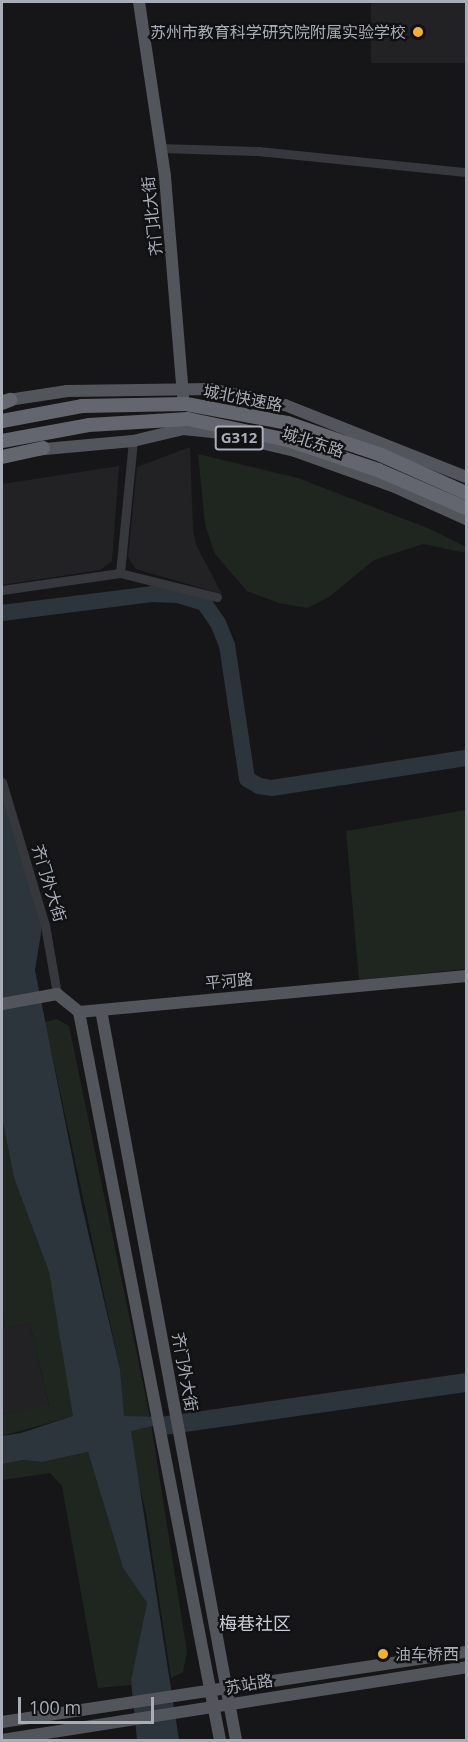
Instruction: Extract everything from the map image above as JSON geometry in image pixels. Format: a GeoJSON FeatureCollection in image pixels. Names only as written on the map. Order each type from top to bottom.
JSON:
{"type":"FeatureCollection","features":[{"type":"Feature","properties":{"kind":"highway","name":"城北快速路"},"geometry":{"type":"LineString","coordinates":[[2,421],[81,406],[186,404],[288,423],[381,455],[466,493]]}},
{"type":"Feature","properties":{"kind":"highway","name":"城北快速路"},"geometry":{"type":"LineString","coordinates":[[2,441],[88,424],[188,419],[288,440],[378,470],[466,508]]}},
{"type":"Feature","properties":{"kind":"highway"},"geometry":{"type":"LineString","coordinates":[[2,458],[43,448]]}},
{"type":"Feature","properties":{"kind":"main road","name":"齐门北大街"},"geometry":{"type":"LineString","coordinates":[[139,2],[161,148],[183,389],[183,429]]}},
{"type":"Feature","properties":{"kind":"main road","name":"城北东路"},"geometry":{"type":"LineString","coordinates":[[4,401],[67,391],[211,390],[285,405],[466,477]]}},
{"type":"Feature","properties":{"kind":"main road","name":"城北东路"},"geometry":{"type":"LineString","coordinates":[[43,448],[133,441],[183,429],[295,451],[395,487],[466,519]]}},
{"type":"Feature","properties":{"kind":"main road","name":"平河路"},"geometry":{"type":"LineString","coordinates":[[79,1012],[466,976]]}},
{"type":"Feature","properties":{"kind":"main road"},"geometry":{"type":"LineString","coordinates":[[2,1004],[57,994],[79,1012]]}},
{"type":"Feature","properties":{"kind":"main road","name":"齐门外大街"},"geometry":{"type":"LineString","coordinates":[[101,1010],[236,1740]]}},
{"type":"Feature","properties":{"kind":"main road","name":"齐门外大街"},"geometry":{"type":"LineString","coordinates":[[79,1012],[220,1740]]}},
{"type":"Feature","properties":{"kind":"main road","name":"苏站路"},"geometry":{"type":"LineString","coordinates":[[2,1722],[466,1652]]}},
{"type":"Feature","properties":{"kind":"main road","name":"苏站路"},"geometry":{"type":"LineString","coordinates":[[2,1740],[466,1667]]}},
{"type":"Feature","properties":{"kind":"street"},"geometry":{"type":"LineString","coordinates":[[161,148],[258,151],[466,172]]}},
{"type":"Feature","properties":{"kind":"street"},"geometry":{"type":"LineString","coordinates":[[120,573],[133,441]]}},
{"type":"Feature","properties":{"kind":"street"},"geometry":{"type":"LineString","coordinates":[[2,590],[120,573],[217,597]]}},
{"type":"Feature","properties":{"kind":"street","name":"齐门外大街"},"geometry":{"type":"LineString","coordinates":[[2,782],[45,925],[57,994]]}},
{"type":"Feature","properties":{"kind":"shaded area","name":"苏州市教育科学研究院附属实验学校"},"geometry":{"type":"Polygon","coordinates":[[[371,2],[466,2],[466,63],[371,63],[371,2]]]}},
{"type":"Feature","properties":{"kind":"shaded area"},"geometry":{"type":"Polygon","coordinates":[[[190,447],[193,530],[197,547],[222,594],[136,569],[128,557],[137,467],[190,447]]]}},
{"type":"Feature","properties":{"kind":"shaded area"},"geometry":{"type":"Polygon","coordinates":[[[198,454],[298,478],[430,529],[466,547],[466,553],[423,544],[374,560],[329,597],[307,608],[279,603],[247,591],[215,554],[205,524],[198,454]]]}},
{"type":"Feature","properties":{"kind":"shaded area"},"geometry":{"type":"Polygon","coordinates":[[[119,466],[112,561],[100,570],[2,585],[2,484],[119,466]]]}},
{"type":"Feature","properties":{"kind":"shaded area"},"geometry":{"type":"Polygon","coordinates":[[[2,794],[42,927],[35,970],[82,1206],[120,1369],[124,1416],[160,1417],[466,1373],[466,1392],[164,1435],[162,1424],[131,1431],[179,1740],[137,1740],[131,1681],[147,1603],[123,1568],[88,1452],[42,1462],[23,1460],[2,1464],[2,1436],[21,1433],[73,1416],[49,1272],[14,1178],[2,1118],[2,794]]]}},
{"type":"Feature","properties":{"kind":"shaded area"},"geometry":{"type":"Polygon","coordinates":[[[466,810],[466,969],[359,980],[346,831],[466,810]]]}},
{"type":"Feature","properties":{"kind":"shaded area"},"geometry":{"type":"Polygon","coordinates":[[[57,1019],[69,1026],[150,1417],[187,1652],[183,1672],[171,1678],[146,1513],[122,1412],[120,1369],[45,1022],[57,1019]]]}},
{"type":"Feature","properties":{"kind":"shaded area"},"geometry":{"type":"Polygon","coordinates":[[[2,1118],[14,1178],[49,1272],[74,1416],[2,1436],[2,1414],[49,1405],[30,1323],[5,1328],[2,1303],[2,1118]]]}},
{"type":"Feature","properties":{"kind":"shaded area"},"geometry":{"type":"Polygon","coordinates":[[[2,1303],[5,1328],[30,1323],[49,1406],[2,1414],[2,1303]]]}},
{"type":"Feature","properties":{"kind":"shaded area"},"geometry":{"type":"Polygon","coordinates":[[[88,1452],[123,1568],[147,1603],[131,1685],[98,1688],[62,1486],[50,1473],[2,1480],[2,1464],[23,1460],[42,1462],[88,1452]]]}},
{"type":"Feature","properties":{"kind":"waterway"},"geometry":{"type":"LineString","coordinates":[[2,613],[152,594],[178,595],[204,603],[218,623],[227,645],[247,779],[259,786],[272,788],[466,758]]}},
{"type":"Feature","properties":{"kind":"place","name":"苏州市教育科学研究院附属实验学校"},"geometry":{"type":"Point","coordinates":[418,32]}},
{"type":"Feature","properties":{"kind":"place","name":"油车桥西"},"geometry":{"type":"Point","coordinates":[383,1654]}},
{"type":"Feature","properties":{"kind":"district","name":"梅巷社区"},"geometry":{"type":"Point","coordinates":[255,1623]}}]}
